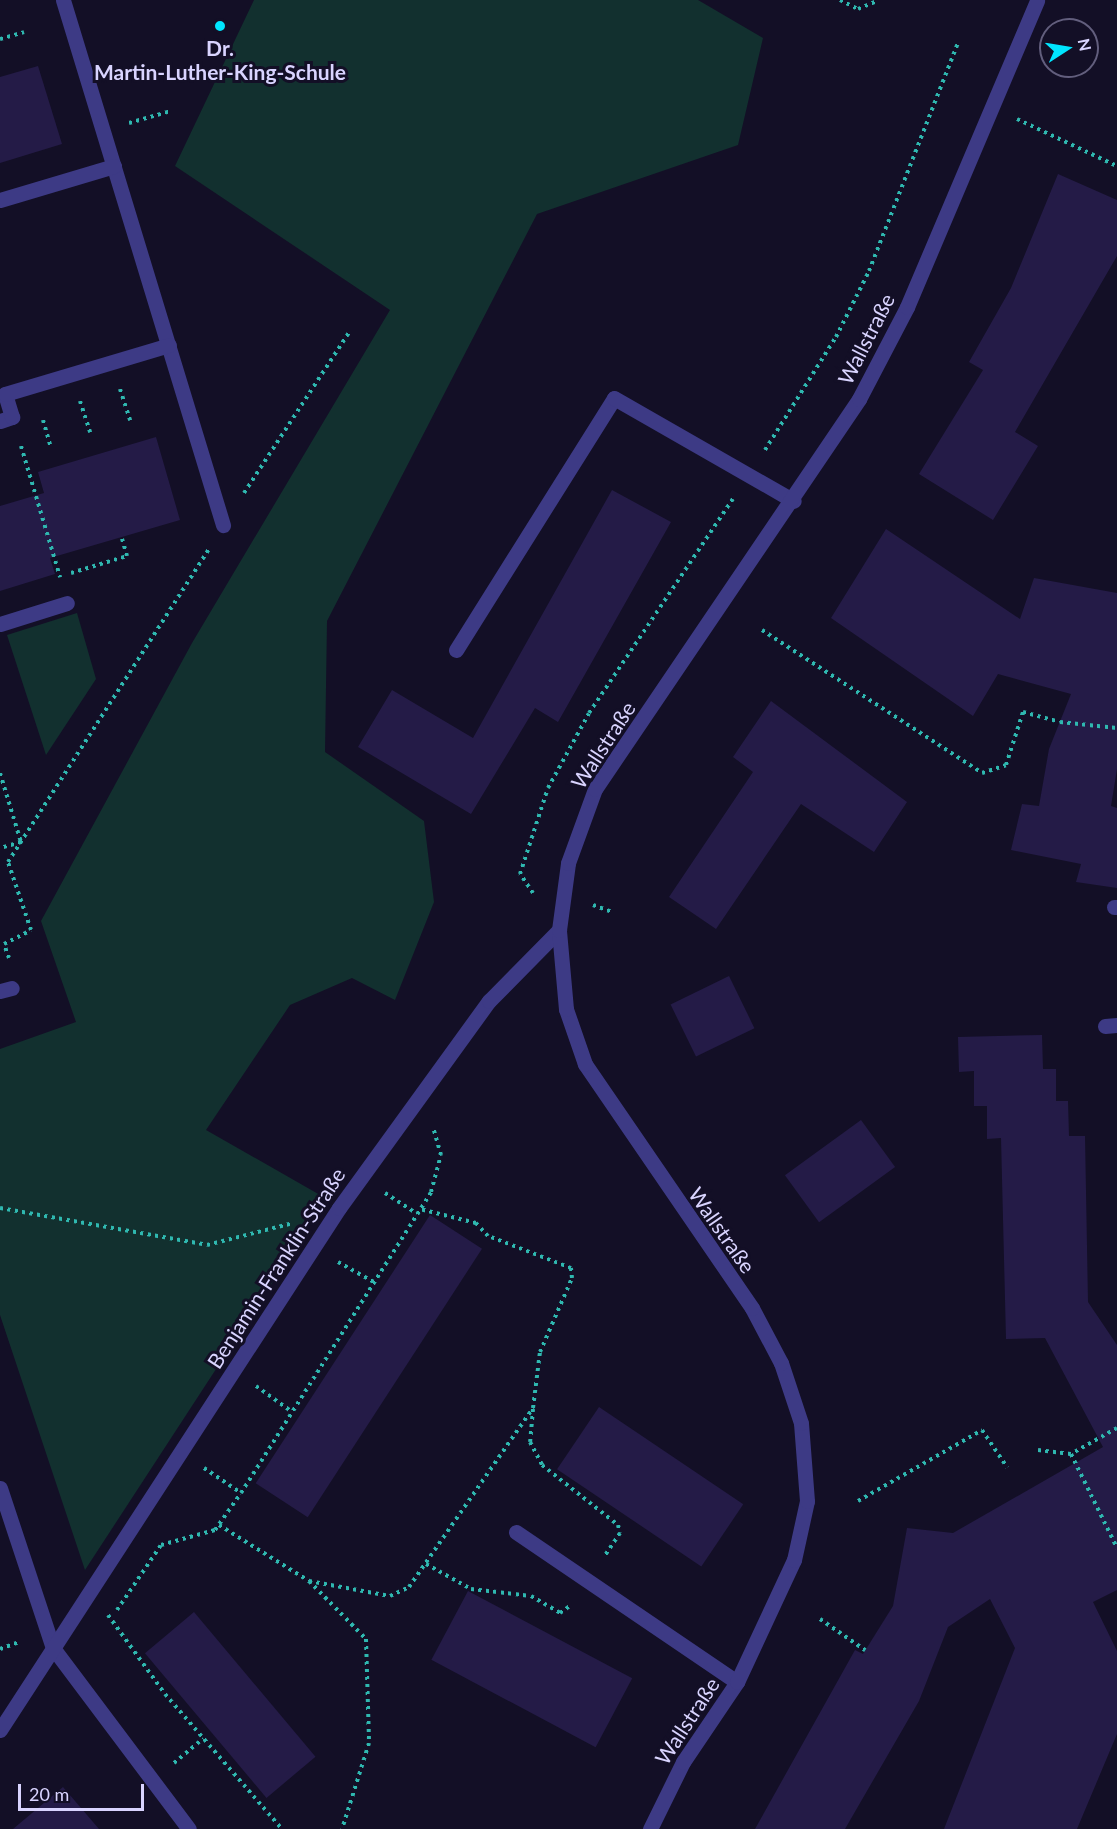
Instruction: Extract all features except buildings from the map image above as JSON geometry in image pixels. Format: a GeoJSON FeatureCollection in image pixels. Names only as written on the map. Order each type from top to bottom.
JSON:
{"type":"FeatureCollection","features":[{"type":"Feature","properties":{"kind":"street"},"geometry":{"type":"LineString","coordinates":[[63,0],[223,525]]}},
{"type":"Feature","properties":{"kind":"street","name":"Wallstraße"},"geometry":{"type":"LineString","coordinates":[[650,1829],[682,1762],[738,1682],[794,1560],[807,1501],[801,1423],[781,1363],[752,1308],[585,1064],[566,1009],[559,930],[568,863],[595,789],[794,501],[859,399],[908,307],[989,105],[1037,0]]}},
{"type":"Feature","properties":{"kind":"street"},"geometry":{"type":"LineString","coordinates":[[0,200],[114,166]]}},
{"type":"Feature","properties":{"kind":"street"},"geometry":{"type":"LineString","coordinates":[[6,419],[5,394],[169,345]]}},
{"type":"Feature","properties":{"kind":"street"},"geometry":{"type":"LineString","coordinates":[[456,650],[614,398],[794,501]]}},
{"type":"Feature","properties":{"kind":"street"},"geometry":{"type":"LineString","coordinates":[[0,624],[68,603]]}},
{"type":"Feature","properties":{"kind":"street","name":"Benjamin-Franklin-Straße"},"geometry":{"type":"LineString","coordinates":[[0,1730],[339,1208],[489,1001],[559,930]]}},
{"type":"Feature","properties":{"kind":"street"},"geometry":{"type":"LineString","coordinates":[[0,1488],[53,1648],[189,1829]]}},
{"type":"Feature","properties":{"kind":"street"},"geometry":{"type":"LineString","coordinates":[[516,1532],[738,1682]]}},
{"type":"Feature","properties":{"kind":"path"},"geometry":{"type":"LineString","coordinates":[[840,0],[858,9],[877,1]]}},
{"type":"Feature","properties":{"kind":"path"},"geometry":{"type":"LineString","coordinates":[[0,39],[24,32]]}},
{"type":"Feature","properties":{"kind":"path"},"geometry":{"type":"LineString","coordinates":[[989,105],[1117,166]]}},
{"type":"Feature","properties":{"kind":"path"},"geometry":{"type":"LineString","coordinates":[[103,131],[171,111]]}},
{"type":"Feature","properties":{"kind":"path"},"geometry":{"type":"LineString","coordinates":[[6,990],[14,975],[4,944],[31,930],[8,862],[350,331]]}},
{"type":"Feature","properties":{"kind":"path"},"geometry":{"type":"LineString","coordinates":[[6,419],[68,603]]}},
{"type":"Feature","properties":{"kind":"path"},"geometry":{"type":"LineString","coordinates":[[60,576],[127,556],[122,539]]}},
{"type":"Feature","properties":{"kind":"path"},"geometry":{"type":"LineString","coordinates":[[762,630],[982,773],[1006,765],[1023,712],[1060,722],[1117,728]]}},
{"type":"Feature","properties":{"kind":"path"},"geometry":{"type":"LineString","coordinates":[[0,772],[21,842]]}},
{"type":"Feature","properties":{"kind":"path"},"geometry":{"type":"LineString","coordinates":[[0,848],[21,842]]}},
{"type":"Feature","properties":{"kind":"path"},"geometry":{"type":"LineString","coordinates":[[589,903],[612,912]]}},
{"type":"Feature","properties":{"kind":"path"},"geometry":{"type":"LineString","coordinates":[[104,1628],[162,1545],[208,1535],[219,1526],[241,1493],[420,1209],[440,1163],[435,1124]]}},
{"type":"Feature","properties":{"kind":"path"},"geometry":{"type":"LineString","coordinates":[[361,1178],[417,1214]]}},
{"type":"Feature","properties":{"kind":"path"},"geometry":{"type":"LineString","coordinates":[[0,1208],[207,1245],[339,1208]]}},
{"type":"Feature","properties":{"kind":"path"},"geometry":{"type":"LineString","coordinates":[[309,1581],[390,1596],[409,1587],[533,1408],[540,1352],[572,1278],[571,1268],[488,1236],[476,1222],[420,1209]]}},
{"type":"Feature","properties":{"kind":"path"},"geometry":{"type":"LineString","coordinates":[[313,1248],[374,1282]]}},
{"type":"Feature","properties":{"kind":"path"},"geometry":{"type":"LineString","coordinates":[[234,1370],[292,1412]]}},
{"type":"Feature","properties":{"kind":"path"},"geometry":{"type":"LineString","coordinates":[[1038,1450],[1071,1454],[1117,1428]]}},
{"type":"Feature","properties":{"kind":"path"},"geometry":{"type":"LineString","coordinates":[[858,1501],[982,1430],[1007,1467]]}},
{"type":"Feature","properties":{"kind":"path"},"geometry":{"type":"LineString","coordinates":[[180,1451],[241,1493]]}},
{"type":"Feature","properties":{"kind":"path"},"geometry":{"type":"LineString","coordinates":[[1071,1454],[1117,1548]]}},
{"type":"Feature","properties":{"kind":"path"},"geometry":{"type":"LineString","coordinates":[[219,1526],[309,1581],[360,1628],[370,1655],[369,1743],[342,1829]]}},
{"type":"Feature","properties":{"kind":"path"},"geometry":{"type":"LineString","coordinates":[[90,1590],[203,1739],[282,1829]]}},
{"type":"Feature","properties":{"kind":"path"},"geometry":{"type":"LineString","coordinates":[[820,1619],[866,1650]]}},
{"type":"Feature","properties":{"kind":"path"},"geometry":{"type":"LineString","coordinates":[[152,1780],[203,1739]]}},
{"type":"Feature","properties":{"kind":"green space"},"geometry":{"type":"Polygon","coordinates":[[[254,0],[698,0],[763,38],[738,145],[537,214],[327,621],[325,752],[424,821],[434,902],[395,1000],[352,978],[290,1005],[206,1130],[327,1199],[85,1570],[0,1315],[0,1049],[76,1022],[41,921],[192,643],[390,310],[175,166],[254,0]]]}},
{"type":"Feature","properties":{"kind":"green space"},"geometry":{"type":"Polygon","coordinates":[[[77,613],[96,679],[46,755],[7,635],[77,613]]]}},
{"type":"Feature","properties":{"kind":"place","name":"Dr. Martin-Luther-King-Schule"},"geometry":{"type":"Point","coordinates":[220,26]}}]}
